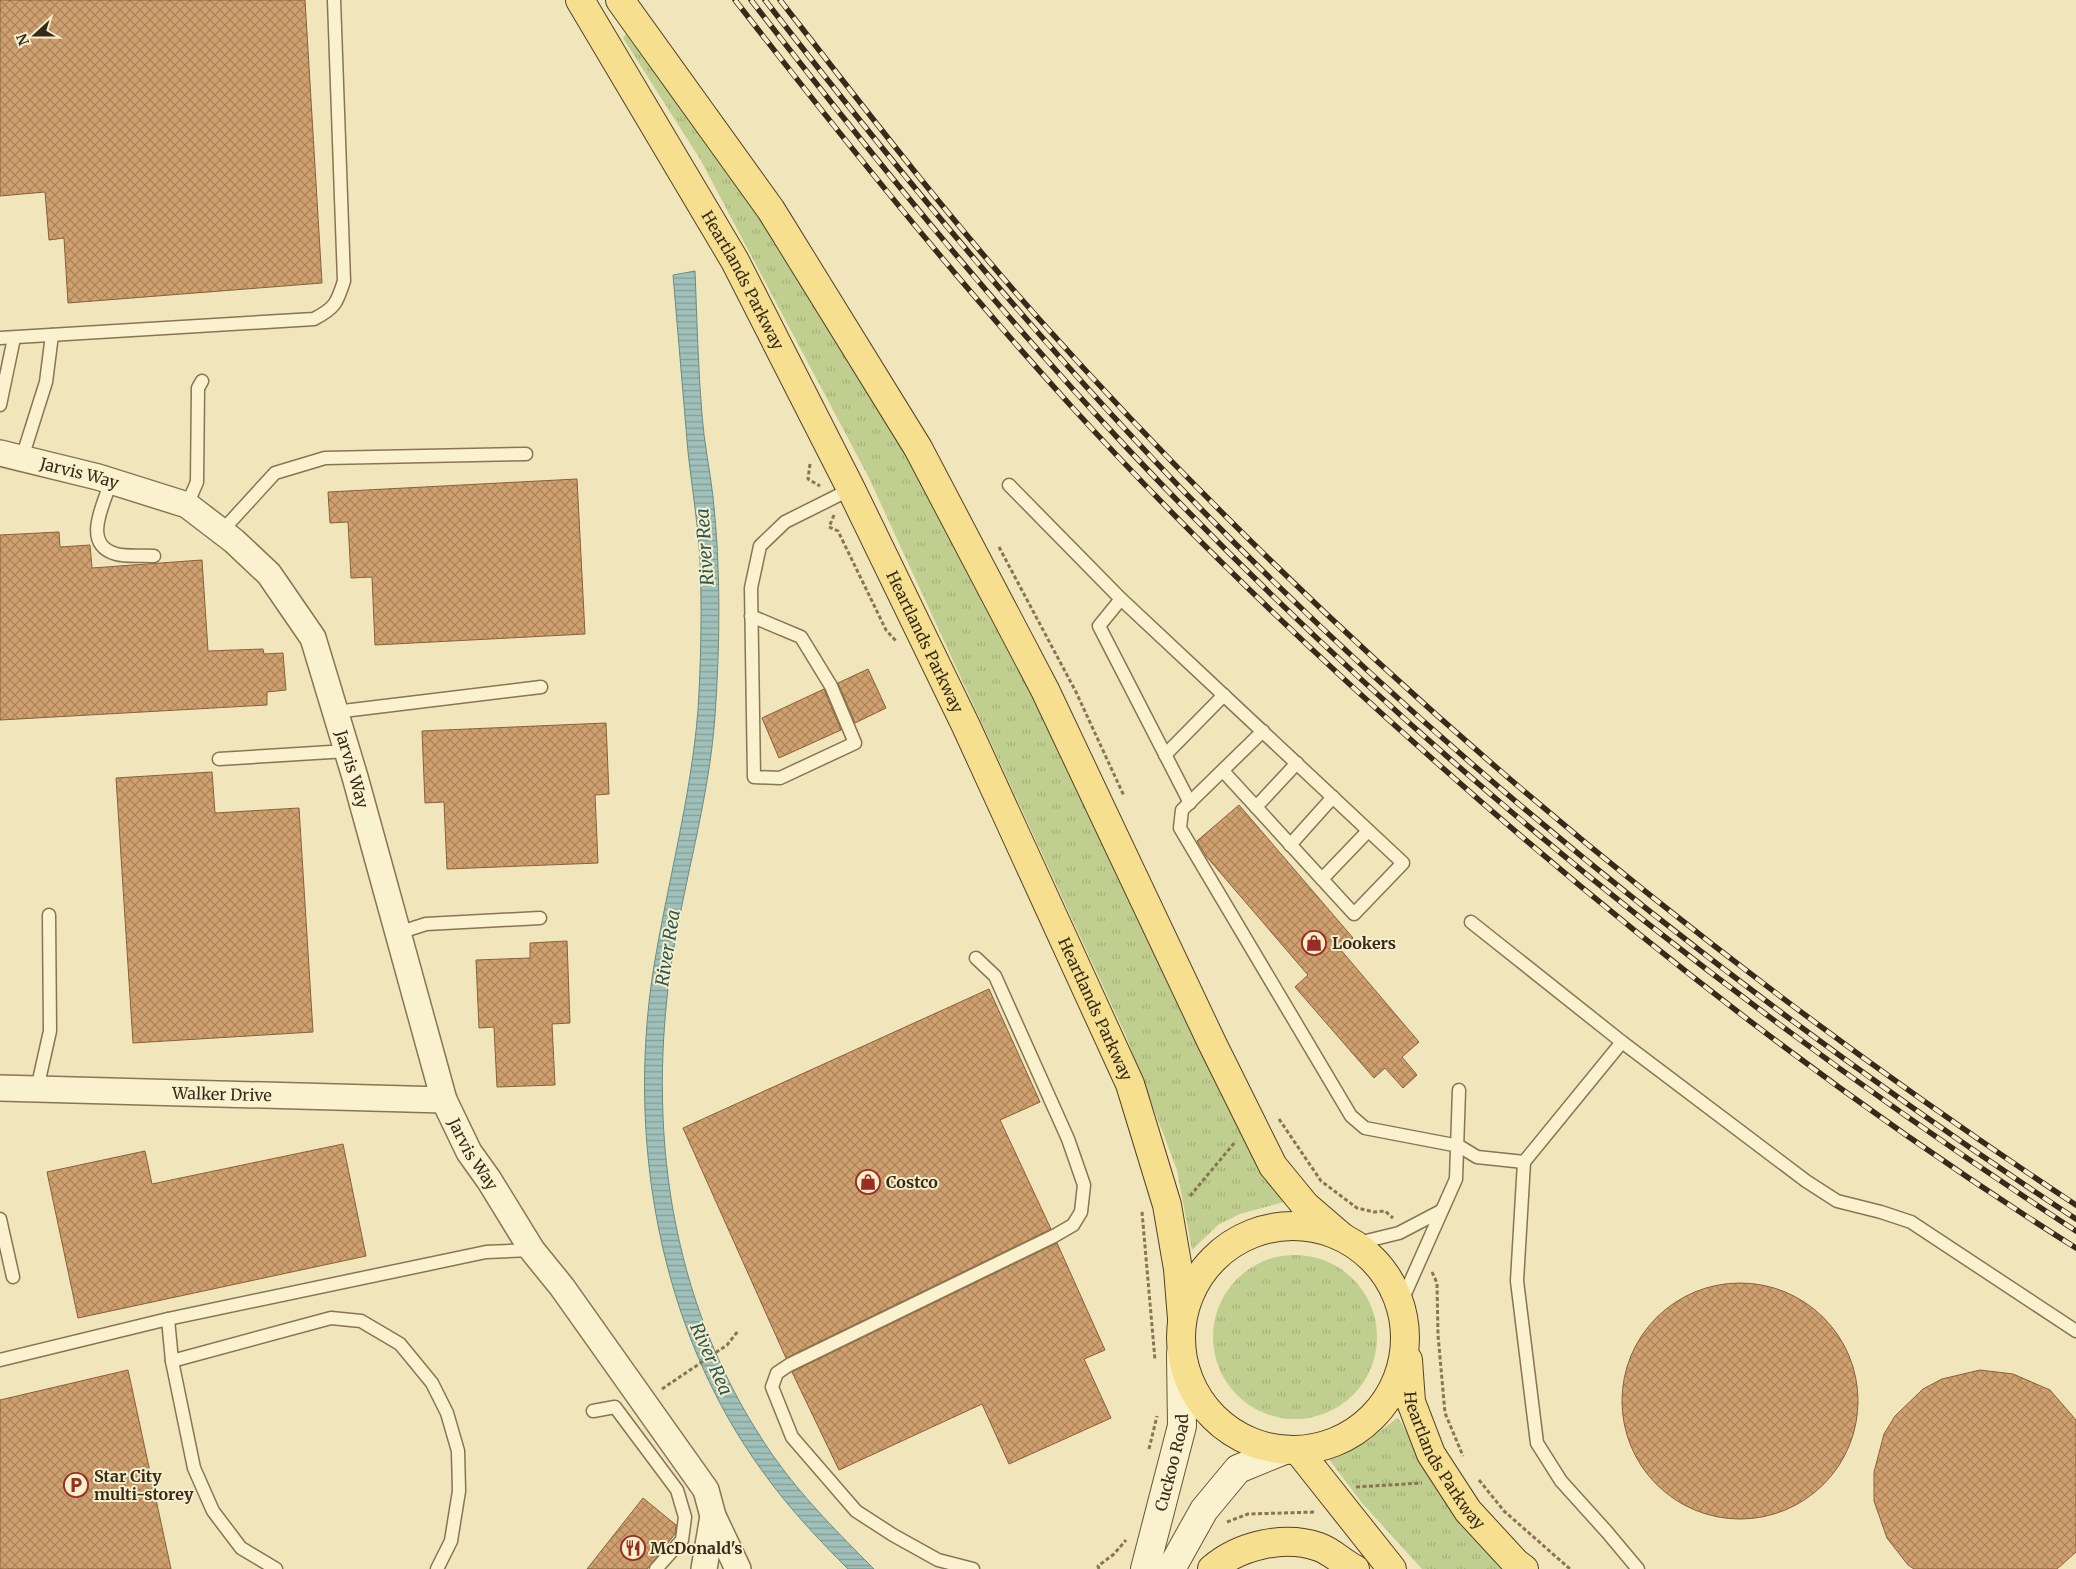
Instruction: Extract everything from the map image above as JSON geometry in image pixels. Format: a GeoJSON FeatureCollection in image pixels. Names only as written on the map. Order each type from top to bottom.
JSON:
{"type":"FeatureCollection","features":[{"type":"Feature","properties":{"kind":"main road","name":"Heartlands Parkway"},"geometry":{"type":"LineString","coordinates":[[580,0],[735,261],[844,493],[966,726],[1130,1084],[1154,1206],[1178,1269],[1182,1319]]}},
{"type":"Feature","properties":{"kind":"main road"},"geometry":{"type":"LineString","coordinates":[[620,0],[771,210],[918,448],[1045,690],[1204,1026],[1254,1128],[1278,1172],[1305,1205],[1380,1266],[1398,1296],[1403,1318],[1401,1371],[1386,1403],[1358,1431],[1291,1452],[1253,1444],[1222,1426],[1197,1398],[1181,1354],[1182,1319],[1190,1293],[1206,1266],[1242,1238],[1275,1227],[1309,1226],[1348,1240]]}},
{"type":"Feature","properties":{"kind":"main road","name":"Heartlands Parkway"},"geometry":{"type":"LineString","coordinates":[[1403,1318],[1411,1402],[1431,1454],[1468,1511],[1516,1563],[1524,1569]]}},
{"type":"Feature","properties":{"kind":"main road","name":"Cuckoo Road"},"geometry":{"type":"LineString","coordinates":[[1151,1568],[1182,1426],[1181,1354]]}},
{"type":"Feature","properties":{"kind":"main road"},"geometry":{"type":"LineString","coordinates":[[1291,1452],[1392,1569]]}},
{"type":"Feature","properties":{"kind":"main road","name":"Cuckoo Road"},"geometry":{"type":"LineString","coordinates":[[1151,1568],[1204,1510],[1238,1469],[1291,1452]]}},
{"type":"Feature","properties":{"kind":"main road"},"geometry":{"type":"LineString","coordinates":[[1212,1569],[1246,1548],[1287,1541],[1319,1547],[1355,1569]]}},
{"type":"Feature","properties":{"kind":"street","name":"Jarvis Way"},"geometry":{"type":"LineString","coordinates":[[11,456],[111,481],[188,505],[234,541],[269,574],[313,638],[347,751],[444,1100],[469,1152],[489,1180],[532,1250],[562,1287],[706,1490],[713,1516]]}},
{"type":"Feature","properties":{"kind":"street","name":"Walker Drive"},"geometry":{"type":"LineString","coordinates":[[0,1088],[444,1100]]}},
{"type":"Feature","properties":{"kind":"street"},"geometry":{"type":"LineString","coordinates":[[704,1569],[713,1516]]}},
{"type":"Feature","properties":{"kind":"street"},"geometry":{"type":"LineString","coordinates":[[713,1516],[738,1569]]}},
{"type":"Feature","properties":{"kind":"lane"},"geometry":{"type":"LineString","coordinates":[[0,338],[314,319],[330,311],[339,297],[344,280],[334,0]]}},
{"type":"Feature","properties":{"kind":"lane"},"geometry":{"type":"LineString","coordinates":[[11,456],[46,382],[52,336]]}},
{"type":"Feature","properties":{"kind":"lane"},"geometry":{"type":"LineString","coordinates":[[0,405],[14,338]]}},
{"type":"Feature","properties":{"kind":"lane"},"geometry":{"type":"LineString","coordinates":[[188,505],[196,482],[198,388],[202,381]]}},
{"type":"Feature","properties":{"kind":"lane"},"geometry":{"type":"LineString","coordinates":[[222,531],[275,473],[325,458],[526,454]]}},
{"type":"Feature","properties":{"kind":"lane"},"geometry":{"type":"LineString","coordinates":[[111,481],[96,529],[98,542],[104,548],[116,554],[154,556]]}},
{"type":"Feature","properties":{"kind":"lane"},"geometry":{"type":"LineString","coordinates":[[1009,485],[1121,599],[1403,863],[1354,914],[1223,771]]}},
{"type":"Feature","properties":{"kind":"lane"},"geometry":{"type":"LineString","coordinates":[[751,616],[801,637],[831,686],[855,743],[780,778],[754,777],[751,616],[751,588],[760,546],[785,522],[844,493]]}},
{"type":"Feature","properties":{"kind":"lane"},"geometry":{"type":"LineString","coordinates":[[1121,599],[1099,626],[1190,803]]}},
{"type":"Feature","properties":{"kind":"lane"},"geometry":{"type":"LineString","coordinates":[[335,712],[541,687]]}},
{"type":"Feature","properties":{"kind":"lane"},"geometry":{"type":"LineString","coordinates":[[1165,755],[1224,695]]}},
{"type":"Feature","properties":{"kind":"lane"},"geometry":{"type":"LineString","coordinates":[[1263,731],[1182,810],[1180,828],[1352,1116],[1365,1128],[1458,1146],[1477,1156],[1524,1162]]}},
{"type":"Feature","properties":{"kind":"lane"},"geometry":{"type":"LineString","coordinates":[[219,759],[347,751]]}},
{"type":"Feature","properties":{"kind":"lane"},"geometry":{"type":"LineString","coordinates":[[1256,807],[1297,763]]}},
{"type":"Feature","properties":{"kind":"lane"},"geometry":{"type":"LineString","coordinates":[[1290,845],[1333,797]]}},
{"type":"Feature","properties":{"kind":"lane"},"geometry":{"type":"LineString","coordinates":[[1322,880],[1368,830]]}},
{"type":"Feature","properties":{"kind":"lane"},"geometry":{"type":"LineString","coordinates":[[38,1089],[50,1031],[49,915]]}},
{"type":"Feature","properties":{"kind":"lane"},"geometry":{"type":"LineString","coordinates":[[398,933],[426,924],[540,918]]}},
{"type":"Feature","properties":{"kind":"lane"},"geometry":{"type":"LineString","coordinates":[[1471,922],[1622,1042],[1806,1181],[1837,1201],[1911,1222],[2076,1331]]}},
{"type":"Feature","properties":{"kind":"lane"},"geometry":{"type":"LineString","coordinates":[[973,1569],[938,1560],[893,1535],[856,1511],[792,1437],[772,1387],[777,1373],[789,1365],[1054,1236],[1073,1225],[1081,1212],[1084,1185],[1068,1140],[995,976],[976,958]]}},
{"type":"Feature","properties":{"kind":"lane"},"geometry":{"type":"LineString","coordinates":[[1622,1042],[1524,1162],[1517,1281],[1537,1443],[1561,1481],[1608,1532],[1638,1569]]}},
{"type":"Feature","properties":{"kind":"lane"},"geometry":{"type":"LineString","coordinates":[[1403,1318],[1420,1262],[1456,1179],[1459,1090]]}},
{"type":"Feature","properties":{"kind":"lane"},"geometry":{"type":"LineString","coordinates":[[1348,1240],[1399,1233],[1441,1211]]}},
{"type":"Feature","properties":{"kind":"lane"},"geometry":{"type":"LineString","coordinates":[[0,1219],[13,1277]]}},
{"type":"Feature","properties":{"kind":"lane"},"geometry":{"type":"LineString","coordinates":[[0,1360],[168,1319],[486,1252],[532,1250]]}},
{"type":"Feature","properties":{"kind":"lane"},"geometry":{"type":"LineString","coordinates":[[172,1361],[331,1318],[360,1321],[400,1344],[432,1383],[447,1413],[458,1451],[458,1491],[451,1541],[437,1569]]}},
{"type":"Feature","properties":{"kind":"lane"},"geometry":{"type":"LineString","coordinates":[[168,1319],[172,1361],[194,1468],[213,1511],[241,1548],[276,1569]]}},
{"type":"Feature","properties":{"kind":"lane"},"geometry":{"type":"LineString","coordinates":[[593,1411],[615,1407],[677,1490],[685,1517],[682,1540],[656,1569]]}},
{"type":"Feature","properties":{"kind":"path"},"geometry":{"type":"LineString","coordinates":[[808,460],[810,466],[808,478],[844,493],[830,527],[838,531],[886,630],[900,645]]}},
{"type":"Feature","properties":{"kind":"path"},"geometry":{"type":"LineString","coordinates":[[998,544],[1076,692],[1126,800]]}},
{"type":"Feature","properties":{"kind":"path"},"geometry":{"type":"LineString","coordinates":[[1156,1365],[1154,1206],[1186,1200],[1240,1137],[1254,1128],[1278,1119],[1321,1181],[1357,1208],[1374,1212],[1385,1211],[1393,1217],[1399,1233]]}},
{"type":"Feature","properties":{"kind":"path"},"geometry":{"type":"LineString","coordinates":[[1420,1262],[1432,1272],[1438,1283],[1438,1335],[1445,1413],[1466,1464]]}},
{"type":"Feature","properties":{"kind":"path"},"geometry":{"type":"LineString","coordinates":[[678,1379],[727,1345],[738,1331]]}},
{"type":"Feature","properties":{"kind":"path"},"geometry":{"type":"LineString","coordinates":[[1149,1452],[1157,1414]]}},
{"type":"Feature","properties":{"kind":"path"},"geometry":{"type":"LineString","coordinates":[[1476,1477],[1504,1511],[1570,1569]]}},
{"type":"Feature","properties":{"kind":"path"},"geometry":{"type":"LineString","coordinates":[[1099,1569],[1098,1566],[1114,1554],[1125,1542],[1128,1533]]}},
{"type":"Feature","properties":{"kind":"green space"},"geometry":{"type":"Polygon","coordinates":[[[626,34],[782,247],[912,458],[1036,692],[1259,1169],[1284,1202],[1240,1214],[1218,1225],[1192,1250],[1177,1170],[1126,1036],[868,476],[700,159],[623,38],[626,34]]]}},
{"type":"Feature","properties":{"kind":"green space"},"geometry":{"type":"Polygon","coordinates":[[[1287,1255],[1303,1255],[1326,1261],[1341,1269],[1353,1279],[1363,1291],[1371,1306],[1377,1329],[1377,1345],[1371,1368],[1363,1383],[1353,1395],[1341,1405],[1326,1413],[1303,1419],[1287,1419],[1264,1413],[1249,1405],[1227,1383],[1217,1361],[1213,1345],[1213,1329],[1219,1306],[1227,1291],[1249,1269],[1271,1259],[1287,1255]]]}},
{"type":"Feature","properties":{"kind":"green space"},"geometry":{"type":"Polygon","coordinates":[[[1397,1418],[1445,1500],[1508,1569],[1422,1569],[1362,1503],[1328,1458],[1366,1442],[1397,1418]]]}},
{"type":"Feature","properties":{"kind":"water","name":"River Rea"},"geometry":{"type":"Polygon","coordinates":[[[695,271],[702,415],[716,524],[719,606],[718,662],[712,748],[670,973],[664,1037],[662,1100],[666,1163],[676,1225],[691,1286],[712,1345],[740,1402],[774,1457],[797,1487],[874,1569],[848,1569],[793,1510],[773,1485],[728,1417],[699,1358],[676,1297],[660,1233],[649,1168],[645,1102],[646,1037],[653,972],[690,776],[699,691],[700,560],[688,452],[673,275],[695,271]]]}},
{"type":"Feature","properties":{"kind":"building"},"geometry":{"type":"Polygon","coordinates":[[[0,0],[305,0],[322,283],[68,303],[64,238],[49,240],[45,192],[0,196],[0,0]]]}},
{"type":"Feature","properties":{"kind":"building"},"geometry":{"type":"Polygon","coordinates":[[[577,479],[585,634],[375,645],[372,577],[351,578],[348,522],[330,523],[328,492],[577,479]]]}},
{"type":"Feature","properties":{"kind":"building"},"geometry":{"type":"Polygon","coordinates":[[[59,532],[60,547],[90,545],[92,568],[202,560],[208,651],[263,649],[264,654],[283,653],[286,690],[267,692],[267,705],[0,720],[0,535],[59,532]]]}},
{"type":"Feature","properties":{"kind":"building"},"geometry":{"type":"Polygon","coordinates":[[[868,669],[886,708],[855,723],[838,683],[868,669]]]}},
{"type":"Feature","properties":{"kind":"building"},"geometry":{"type":"Polygon","coordinates":[[[824,689],[841,730],[779,758],[762,718],[824,689]]]}},
{"type":"Feature","properties":{"kind":"building"},"geometry":{"type":"Polygon","coordinates":[[[606,723],[609,794],[595,795],[598,863],[447,869],[444,802],[425,803],[422,731],[606,723]]]}},
{"type":"Feature","properties":{"kind":"building"},"geometry":{"type":"Polygon","coordinates":[[[212,772],[215,813],[299,808],[313,1032],[133,1043],[116,778],[212,772]]]}},
{"type":"Feature","properties":{"kind":"building","name":"Lookers"},"geometry":{"type":"Polygon","coordinates":[[[1239,805],[1353,938],[1340,949],[1419,1042],[1402,1057],[1417,1075],[1403,1088],[1385,1068],[1374,1078],[1295,987],[1308,975],[1206,856],[1197,841],[1239,805]]]}},
{"type":"Feature","properties":{"kind":"building"},"geometry":{"type":"Polygon","coordinates":[[[567,941],[570,1023],[552,1024],[555,1085],[497,1087],[494,1027],[479,1028],[476,960],[530,958],[530,943],[567,941]]]}},
{"type":"Feature","properties":{"kind":"building","name":"Costco"},"geometry":{"type":"Polygon","coordinates":[[[989,989],[1040,1102],[1000,1120],[1051,1229],[786,1358],[683,1128],[989,989]]]}},
{"type":"Feature","properties":{"kind":"building"},"geometry":{"type":"Polygon","coordinates":[[[343,1144],[366,1256],[78,1318],[47,1172],[145,1151],[152,1184],[343,1144]]]}},
{"type":"Feature","properties":{"kind":"building"},"geometry":{"type":"Polygon","coordinates":[[[1057,1243],[1105,1350],[1084,1359],[1111,1418],[1009,1464],[982,1404],[839,1470],[792,1372],[1057,1243]]]}},
{"type":"Feature","properties":{"kind":"building"},"geometry":{"type":"Polygon","coordinates":[[[1728,1283],[1752,1283],[1774,1288],[1796,1297],[1824,1317],[1838,1335],[1849,1356],[1856,1378],[1858,1401],[1856,1424],[1849,1446],[1838,1467],[1824,1485],[1796,1505],[1774,1514],[1752,1519],[1728,1519],[1706,1514],[1684,1505],[1665,1493],[1648,1476],[1636,1457],[1627,1435],[1622,1413],[1622,1389],[1627,1367],[1636,1345],[1648,1326],[1665,1309],[1684,1297],[1706,1288],[1728,1283]]]}},
{"type":"Feature","properties":{"kind":"building","name":"Star City multi-storey"},"geometry":{"type":"Polygon","coordinates":[[[128,1370],[171,1569],[0,1569],[0,1400],[128,1370]]]}},
{"type":"Feature","properties":{"kind":"building"},"geometry":{"type":"Polygon","coordinates":[[[1980,1370],[2013,1374],[2050,1390],[2076,1420],[2076,1552],[2057,1569],[1914,1569],[1908,1565],[1887,1538],[1874,1501],[1874,1472],[1884,1434],[1895,1416],[1923,1389],[1942,1379],[1980,1370]]]}},
{"type":"Feature","properties":{"kind":"building","name":"McDonald's"},"geometry":{"type":"Polygon","coordinates":[[[643,1498],[676,1525],[675,1534],[647,1569],[587,1569],[643,1498]]]}},
{"type":"Feature","properties":{"kind":"railway"},"geometry":{"type":"LineString","coordinates":[[735,0],[899,206],[1027,357],[1113,452],[1290,629],[1428,755],[1505,822],[1662,952],[1823,1076],[1990,1193],[2076,1248]]}},
{"type":"Feature","properties":{"kind":"railway"},"geometry":{"type":"LineString","coordinates":[[751,0],[933,228],[1077,394],[1234,558],[1345,665],[1460,768],[1578,867],[1699,963],[1822,1056],[1948,1145],[2076,1231]]}},
{"type":"Feature","properties":{"kind":"railway"},"geometry":{"type":"LineString","coordinates":[[765,0],[869,132],[1030,324],[1085,386],[1200,508],[1300,607],[1510,797],[1619,887],[1730,974],[1844,1058],[1959,1140],[2076,1219]]}},
{"type":"Feature","properties":{"kind":"railway"},"geometry":{"type":"LineString","coordinates":[[780,0],[939,202],[1039,319],[1156,445],[1276,566],[1401,683],[1529,795],[1661,904],[1796,1008],[1935,1109],[2076,1205]]}},
{"type":"Feature","properties":{"kind":"place","name":"Lookers"},"geometry":{"type":"Point","coordinates":[1314,943]}},
{"type":"Feature","properties":{"kind":"place","name":"Costco"},"geometry":{"type":"Point","coordinates":[868,1182]}},
{"type":"Feature","properties":{"kind":"place","name":"Star City multi-storey"},"geometry":{"type":"Point","coordinates":[76,1485]}},
{"type":"Feature","properties":{"kind":"place","name":"McDonald's"},"geometry":{"type":"Point","coordinates":[633,1548]}}]}
